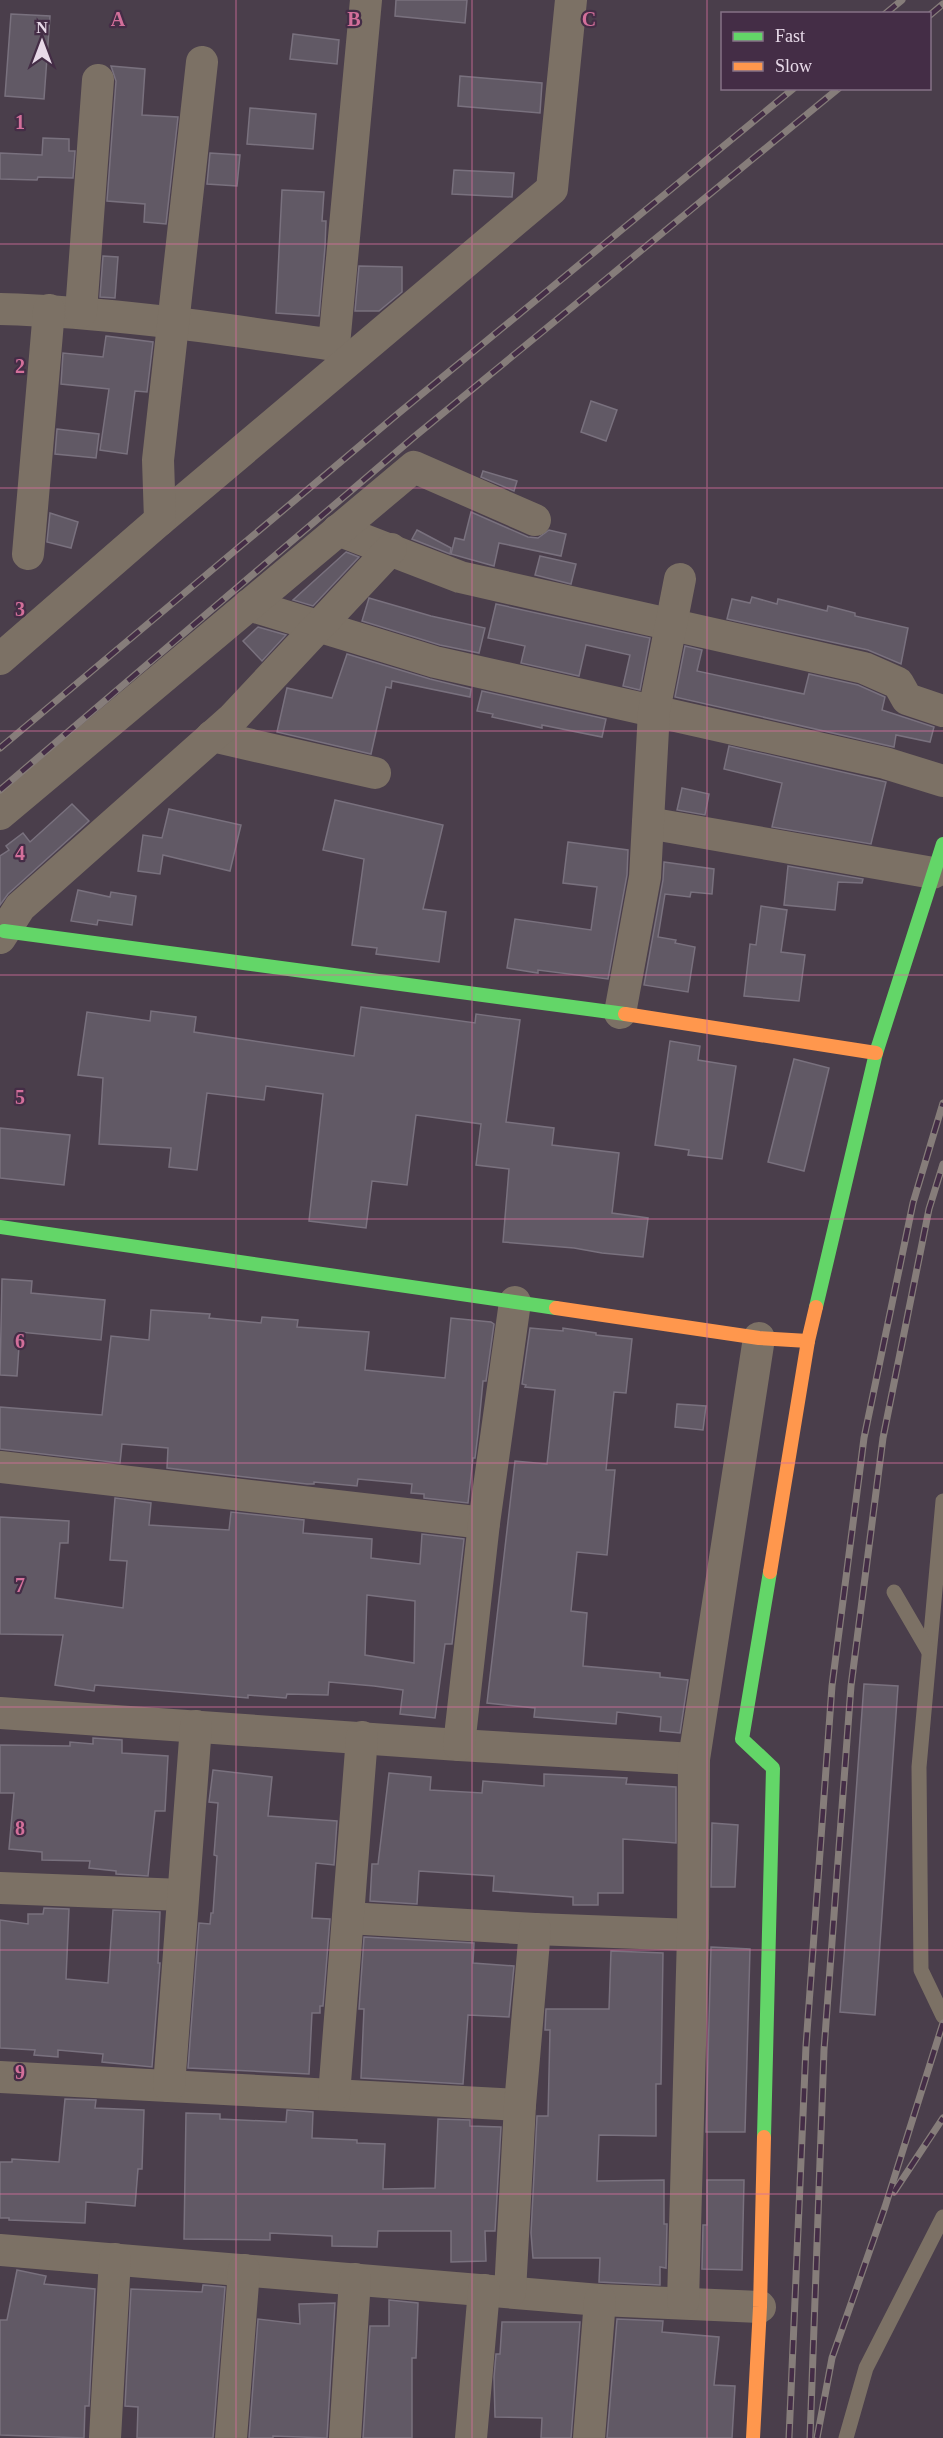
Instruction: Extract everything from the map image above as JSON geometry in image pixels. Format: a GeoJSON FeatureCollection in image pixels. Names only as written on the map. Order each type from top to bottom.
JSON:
{"type":"FeatureCollection","features":[{"type":"Feature","properties":{"kind":"street"},"geometry":{"type":"LineString","coordinates":[[0,309],[81,312],[175,322],[334,345],[366,0]]}},
{"type":"Feature","properties":{"kind":"street"},"geometry":{"type":"LineString","coordinates":[[0,659],[160,520],[552,189],[571,0]]}},
{"type":"Feature","properties":{"kind":"street"},"geometry":{"type":"LineString","coordinates":[[160,520],[158,460],[202,62]]}},
{"type":"Feature","properties":{"kind":"street"},"geometry":{"type":"LineString","coordinates":[[81,312],[98,80]]}},
{"type":"Feature","properties":{"kind":"street"},"geometry":{"type":"LineString","coordinates":[[28,554],[49,310]]}},
{"type":"Feature","properties":{"kind":"street"},"geometry":{"type":"LineString","coordinates":[[0,814],[414,466],[535,520]]}},
{"type":"Feature","properties":{"kind":"street"},"geometry":{"type":"LineString","coordinates":[[338,530],[460,577],[864,668],[898,683],[908,699],[943,711]]}},
{"type":"Feature","properties":{"kind":"street"},"geometry":{"type":"LineString","coordinates":[[391,549],[232,718],[20,907],[2,934],[620,1013],[876,1053]]}},
{"type":"Feature","properties":{"kind":"street"},"geometry":{"type":"LineString","coordinates":[[620,1013],[645,878],[654,711],[680,579]]}},
{"type":"Feature","properties":{"kind":"street"},"geometry":{"type":"LineString","coordinates":[[249,605],[435,662],[885,763],[943,781]]}},
{"type":"Feature","properties":{"kind":"street"},"geometry":{"type":"LineString","coordinates":[[212,736],[375,773]]}},
{"type":"Feature","properties":{"kind":"street"},"geometry":{"type":"LineString","coordinates":[[648,823],[938,858],[876,1053],[808,1341],[742,1739],[773,1768],[760,2307],[753,2438]]}},
{"type":"Feature","properties":{"kind":"street"},"geometry":{"type":"LineString","coordinates":[[0,1227],[759,1338],[808,1341]]}},
{"type":"Feature","properties":{"kind":"street"},"geometry":{"type":"LineString","coordinates":[[459,1745],[484,1523],[515,1302]]}},
{"type":"Feature","properties":{"kind":"street"},"geometry":{"type":"LineString","coordinates":[[683,2302],[693,1935],[694,1759],[759,1338]]}},
{"type":"Feature","properties":{"kind":"street"},"geometry":{"type":"LineString","coordinates":[[0,1467],[484,1523]]}},
{"type":"Feature","properties":{"kind":"street"},"geometry":{"type":"LineString","coordinates":[[0,1713],[694,1759]]}},
{"type":"Feature","properties":{"kind":"street"},"geometry":{"type":"LineString","coordinates":[[169,2086],[196,1726]]}},
{"type":"Feature","properties":{"kind":"street"},"geometry":{"type":"LineString","coordinates":[[334,2095],[362,1737]]}},
{"type":"Feature","properties":{"kind":"street"},"geometry":{"type":"LineString","coordinates":[[0,1888],[183,1895]]}},
{"type":"Feature","properties":{"kind":"street"},"geometry":{"type":"LineString","coordinates":[[348,1918],[693,1935]]}},
{"type":"Feature","properties":{"kind":"street"},"geometry":{"type":"LineString","coordinates":[[471,2438],[497,2291],[520,2105],[535,1929]]}},
{"type":"Feature","properties":{"kind":"street"},"geometry":{"type":"LineString","coordinates":[[0,2077],[520,2105]]}},
{"type":"Feature","properties":{"kind":"street"},"geometry":{"type":"LineString","coordinates":[[0,2250],[600,2300],[760,2307]]}},
{"type":"Feature","properties":{"kind":"street"},"geometry":{"type":"LineString","coordinates":[[105,2438],[115,2259]]}},
{"type":"Feature","properties":{"kind":"street"},"geometry":{"type":"LineString","coordinates":[[231,2438],[244,2270]]}},
{"type":"Feature","properties":{"kind":"street"},"geometry":{"type":"LineString","coordinates":[[345,2438],[355,2279]]}},
{"type":"Feature","properties":{"kind":"street"},"geometry":{"type":"LineString","coordinates":[[589,2438],[600,2300]]}},
{"type":"Feature","properties":{"kind":"lane"},"geometry":{"type":"LineString","coordinates":[[943,1501],[919,1767],[921,1970],[943,2016]]}},
{"type":"Feature","properties":{"kind":"lane"},"geometry":{"type":"LineString","coordinates":[[894,1592],[929,1652]]}},
{"type":"Feature","properties":{"kind":"lane"},"geometry":{"type":"LineString","coordinates":[[846,2438],[866,2368],[943,2217]]}},
{"type":"Feature","properties":{"kind":"building"},"geometry":{"type":"Polygon","coordinates":[[[396,0],[467,0],[465,23],[395,16],[396,0]]]}},
{"type":"Feature","properties":{"kind":"building"},"geometry":{"type":"Polygon","coordinates":[[[11,14],[50,16],[44,99],[5,96],[11,14]]]}},
{"type":"Feature","properties":{"kind":"building"},"geometry":{"type":"Polygon","coordinates":[[[293,34],[339,40],[337,64],[290,59],[293,34]]]}},
{"type":"Feature","properties":{"kind":"building"},"geometry":{"type":"Polygon","coordinates":[[[111,66],[145,69],[142,115],[178,117],[166,224],[144,222],[145,204],[107,201],[116,81],[111,66]]]}},
{"type":"Feature","properties":{"kind":"building"},"geometry":{"type":"Polygon","coordinates":[[[460,76],[542,83],[540,113],[458,106],[460,76]]]}},
{"type":"Feature","properties":{"kind":"building"},"geometry":{"type":"Polygon","coordinates":[[[250,108],[316,114],[313,149],[247,144],[250,108]]]}},
{"type":"Feature","properties":{"kind":"building"},"geometry":{"type":"Polygon","coordinates":[[[43,138],[69,139],[69,151],[75,151],[73,178],[0,179],[0,153],[42,155],[43,138]]]}},
{"type":"Feature","properties":{"kind":"building"},"geometry":{"type":"Polygon","coordinates":[[[210,153],[240,155],[237,186],[207,184],[210,153]]]}},
{"type":"Feature","properties":{"kind":"building"},"geometry":{"type":"Polygon","coordinates":[[[454,170],[514,173],[512,197],[452,194],[454,170]]]}},
{"type":"Feature","properties":{"kind":"building"},"geometry":{"type":"Polygon","coordinates":[[[282,190],[324,192],[322,221],[326,221],[325,247],[319,316],[276,313],[282,190]]]}},
{"type":"Feature","properties":{"kind":"building"},"geometry":{"type":"Polygon","coordinates":[[[103,256],[118,257],[115,298],[100,297],[103,256]]]}},
{"type":"Feature","properties":{"kind":"building"},"geometry":{"type":"Polygon","coordinates":[[[359,266],[402,267],[402,292],[379,311],[355,311],[359,266]]]}},
{"type":"Feature","properties":{"kind":"building"},"geometry":{"type":"Polygon","coordinates":[[[106,336],[153,342],[147,392],[135,391],[127,454],[100,450],[109,389],[61,384],[63,353],[103,357],[106,336]]]}},
{"type":"Feature","properties":{"kind":"building"},"geometry":{"type":"Polygon","coordinates":[[[591,401],[617,410],[606,441],[581,432],[591,401]]]}},
{"type":"Feature","properties":{"kind":"building"},"geometry":{"type":"Polygon","coordinates":[[[57,429],[99,434],[96,458],[55,454],[57,429]]]}},
{"type":"Feature","properties":{"kind":"building"},"geometry":{"type":"Polygon","coordinates":[[[483,471],[517,481],[514,491],[481,477],[483,471]]]}},
{"type":"Feature","properties":{"kind":"building"},"geometry":{"type":"Polygon","coordinates":[[[471,512],[528,537],[538,538],[549,530],[566,534],[561,556],[499,543],[494,566],[451,554],[455,538],[464,540],[471,512]]]}},
{"type":"Feature","properties":{"kind":"building"},"geometry":{"type":"Polygon","coordinates":[[[50,513],[78,522],[71,548],[47,542],[50,513]]]}},
{"type":"Feature","properties":{"kind":"building"},"geometry":{"type":"Polygon","coordinates":[[[417,530],[451,548],[450,554],[412,539],[417,530]]]}},
{"type":"Feature","properties":{"kind":"building"},"geometry":{"type":"Polygon","coordinates":[[[346,552],[359,557],[313,606],[293,600],[346,552]]]}},
{"type":"Feature","properties":{"kind":"building"},"geometry":{"type":"Polygon","coordinates":[[[540,556],[576,564],[571,584],[535,575],[540,556]]]}},
{"type":"Feature","properties":{"kind":"building"},"geometry":{"type":"Polygon","coordinates":[[[752,597],[777,604],[778,599],[827,611],[828,606],[855,613],[855,616],[908,628],[901,664],[868,650],[727,619],[732,599],[750,603],[752,597]]]}},
{"type":"Feature","properties":{"kind":"building"},"geometry":{"type":"Polygon","coordinates":[[[369,598],[431,616],[485,628],[479,653],[440,645],[362,621],[369,598]]]}},
{"type":"Feature","properties":{"kind":"building"},"geometry":{"type":"Polygon","coordinates":[[[496,604],[650,638],[640,690],[623,686],[630,655],[586,645],[579,676],[521,663],[525,646],[488,638],[496,604]]]}},
{"type":"Feature","properties":{"kind":"building"},"geometry":{"type":"Polygon","coordinates":[[[258,627],[286,635],[262,661],[243,641],[258,627]]]}},
{"type":"Feature","properties":{"kind":"building"},"geometry":{"type":"Polygon","coordinates":[[[685,646],[702,650],[697,671],[804,694],[809,674],[858,685],[885,697],[882,710],[934,727],[930,742],[896,735],[894,747],[675,697],[685,646]]]}},
{"type":"Feature","properties":{"kind":"building"},"geometry":{"type":"Polygon","coordinates":[[[347,654],[471,689],[470,697],[392,681],[391,688],[386,687],[371,754],[277,732],[287,688],[332,698],[347,654]]]}},
{"type":"Feature","properties":{"kind":"building"},"geometry":{"type":"Polygon","coordinates":[[[482,691],[606,719],[602,737],[542,725],[542,728],[492,717],[493,714],[477,711],[482,691]]]}},
{"type":"Feature","properties":{"kind":"building"},"geometry":{"type":"Polygon","coordinates":[[[729,746],[886,782],[871,844],[772,827],[782,783],[724,769],[729,746]]]}},
{"type":"Feature","properties":{"kind":"building"},"geometry":{"type":"Polygon","coordinates":[[[682,788],[709,794],[705,815],[677,810],[682,788]]]}},
{"type":"Feature","properties":{"kind":"building"},"geometry":{"type":"Polygon","coordinates":[[[335,800],[443,825],[423,909],[446,912],[439,962],[376,954],[377,948],[352,945],[364,859],[323,850],[335,800]]]}},
{"type":"Feature","properties":{"kind":"building"},"geometry":{"type":"Polygon","coordinates":[[[72,804],[89,821],[8,894],[0,905],[0,856],[9,850],[6,846],[23,833],[30,842],[72,804]]]}},
{"type":"Feature","properties":{"kind":"building"},"geometry":{"type":"Polygon","coordinates":[[[169,809],[241,825],[230,871],[163,855],[160,874],[138,871],[143,835],[162,838],[169,809]]]}},
{"type":"Feature","properties":{"kind":"building"},"geometry":{"type":"Polygon","coordinates":[[[568,842],[628,850],[627,875],[608,979],[507,968],[515,919],[591,930],[597,887],[563,883],[568,842]]]}},
{"type":"Feature","properties":{"kind":"building"},"geometry":{"type":"Polygon","coordinates":[[[664,862],[714,869],[712,894],[691,892],[690,897],[665,894],[658,937],[676,940],[675,943],[695,947],[688,992],[644,985],[663,880],[664,862]]]}},
{"type":"Feature","properties":{"kind":"building"},"geometry":{"type":"Polygon","coordinates":[[[788,866],[863,879],[862,883],[838,882],[835,910],[784,905],[788,866]]]}},
{"type":"Feature","properties":{"kind":"building"},"geometry":{"type":"Polygon","coordinates":[[[78,890],[110,897],[111,892],[136,896],[132,925],[98,920],[97,925],[71,921],[78,890]]]}},
{"type":"Feature","properties":{"kind":"building"},"geometry":{"type":"Polygon","coordinates":[[[761,906],[787,910],[781,952],[805,955],[799,1001],[744,996],[750,944],[756,945],[761,906]]]}},
{"type":"Feature","properties":{"kind":"building"},"geometry":{"type":"Polygon","coordinates":[[[361,1007],[475,1023],[476,1014],[520,1020],[506,1122],[554,1128],[552,1145],[619,1153],[612,1213],[648,1218],[643,1257],[503,1242],[509,1169],[476,1165],[481,1124],[416,1115],[407,1185],[372,1181],[366,1228],[309,1221],[323,1094],[266,1086],[264,1100],[207,1093],[197,1170],[169,1167],[171,1148],[99,1144],[103,1078],[78,1075],[87,1012],[150,1021],[151,1011],[196,1017],[194,1032],[354,1056],[361,1007]]]}},
{"type":"Feature","properties":{"kind":"building"},"geometry":{"type":"Polygon","coordinates":[[[670,1041],[700,1046],[698,1060],[736,1066],[722,1159],[688,1155],[689,1150],[655,1145],[670,1041]]]}},
{"type":"Feature","properties":{"kind":"building"},"geometry":{"type":"Polygon","coordinates":[[[794,1059],[829,1068],[804,1171],[768,1162],[794,1059]]]}},
{"type":"Feature","properties":{"kind":"building"},"geometry":{"type":"Polygon","coordinates":[[[0,1128],[70,1135],[64,1185],[0,1178],[0,1128]]]}},
{"type":"Feature","properties":{"kind":"building"},"geometry":{"type":"Polygon","coordinates":[[[2,1279],[32,1281],[31,1293],[105,1300],[101,1340],[20,1332],[17,1376],[0,1375],[2,1279]]]}},
{"type":"Feature","properties":{"kind":"building"},"geometry":{"type":"Polygon","coordinates":[[[151,1310],[210,1314],[209,1318],[261,1323],[262,1317],[298,1320],[297,1327],[369,1332],[365,1370],[445,1378],[451,1318],[491,1322],[494,1324],[486,1381],[483,1381],[468,1503],[424,1498],[424,1494],[411,1493],[412,1484],[358,1479],[357,1486],[314,1482],[314,1484],[307,1484],[167,1468],[168,1448],[122,1444],[120,1463],[0,1449],[0,1407],[102,1415],[111,1336],[149,1340],[151,1310]]]}},
{"type":"Feature","properties":{"kind":"building"},"geometry":{"type":"Polygon","coordinates":[[[530,1328],[563,1331],[563,1328],[632,1339],[626,1393],[614,1392],[606,1470],[615,1470],[607,1555],[577,1552],[571,1611],[587,1613],[583,1666],[660,1673],[660,1677],[688,1680],[680,1733],[660,1731],[661,1717],[617,1712],[616,1724],[534,1717],[535,1708],[487,1703],[515,1461],[547,1464],[555,1390],[525,1387],[526,1385],[522,1384],[530,1328]]]}},
{"type":"Feature","properties":{"kind":"building"},"geometry":{"type":"Polygon","coordinates":[[[677,1404],[706,1406],[703,1430],[675,1427],[677,1404]]]}},
{"type":"Feature","properties":{"kind":"building"},"geometry":{"type":"Polygon","coordinates":[[[115,1498],[151,1503],[149,1525],[229,1530],[231,1512],[304,1520],[303,1533],[372,1539],[371,1558],[420,1564],[422,1534],[464,1539],[452,1644],[445,1644],[435,1718],[400,1714],[403,1690],[329,1682],[328,1695],[287,1694],[286,1698],[248,1695],[248,1698],[95,1685],[94,1691],[55,1685],[63,1635],[0,1634],[0,1517],[69,1521],[68,1543],[60,1543],[55,1598],[123,1608],[127,1561],[110,1560],[115,1498]],[[367,1595],[365,1655],[414,1663],[415,1601],[367,1595]]]}},
{"type":"Feature","properties":{"kind":"building"},"geometry":{"type":"Polygon","coordinates":[[[864,1684],[898,1686],[875,2015],[840,2012],[864,1684]]]}},
{"type":"Feature","properties":{"kind":"building"},"geometry":{"type":"Polygon","coordinates":[[[93,1738],[122,1740],[122,1753],[168,1756],[165,1811],[155,1811],[148,1876],[116,1874],[116,1871],[89,1868],[90,1861],[42,1860],[42,1852],[9,1849],[14,1793],[0,1793],[0,1745],[70,1746],[70,1742],[93,1744],[93,1738]]]}},
{"type":"Feature","properties":{"kind":"building"},"geometry":{"type":"Polygon","coordinates":[[[213,1770],[272,1777],[268,1816],[337,1821],[334,1865],[316,1863],[312,1918],[330,1919],[323,2006],[320,2006],[320,2013],[312,2013],[309,2074],[188,2068],[199,1923],[210,1924],[211,1913],[213,1913],[218,1803],[209,1802],[213,1770]]]}},
{"type":"Feature","properties":{"kind":"building"},"geometry":{"type":"Polygon","coordinates":[[[389,1773],[431,1777],[430,1790],[482,1793],[483,1781],[544,1786],[544,1774],[627,1778],[626,1784],[676,1787],[676,1843],[623,1839],[623,1893],[598,1893],[598,1905],[573,1905],[573,1897],[493,1891],[494,1876],[419,1871],[417,1904],[370,1901],[372,1864],[378,1864],[389,1773]]]}},
{"type":"Feature","properties":{"kind":"building"},"geometry":{"type":"Polygon","coordinates":[[[712,1823],[738,1825],[735,1887],[711,1887],[712,1823]]]}},
{"type":"Feature","properties":{"kind":"building"},"geometry":{"type":"Polygon","coordinates":[[[44,1908],[69,1909],[66,1979],[108,1983],[113,1910],[160,1912],[158,1963],[160,1963],[152,2067],[102,2062],[103,2054],[58,2050],[58,2057],[34,2055],[35,2050],[0,2048],[0,1920],[28,1924],[28,1914],[43,1914],[44,1908]]]}},
{"type":"Feature","properties":{"kind":"building"},"geometry":{"type":"Polygon","coordinates":[[[364,1937],[474,1943],[473,1963],[514,1966],[509,2017],[468,2015],[463,2084],[361,2078],[364,2009],[359,2009],[364,1937]]]}},
{"type":"Feature","properties":{"kind":"building"},"geometry":{"type":"Polygon","coordinates":[[[711,1947],[750,1949],[745,2132],[706,2132],[711,1947]]]}},
{"type":"Feature","properties":{"kind":"building"},"geometry":{"type":"Polygon","coordinates":[[[611,1951],[663,1953],[661,2084],[656,2084],[656,2136],[599,2135],[597,2181],[664,2180],[664,2224],[667,2224],[666,2268],[660,2267],[660,2285],[599,2282],[600,2258],[533,2258],[531,2233],[537,2116],[548,2116],[550,2030],[545,2030],[546,2009],[609,2009],[611,1951]]]}},
{"type":"Feature","properties":{"kind":"building"},"geometry":{"type":"Polygon","coordinates":[[[65,2099],[96,2100],[95,2108],[144,2110],[142,2169],[138,2169],[135,2206],[86,2202],[85,2223],[0,2218],[0,2162],[12,2162],[12,2159],[59,2162],[65,2099]]]}},
{"type":"Feature","properties":{"kind":"building"},"geometry":{"type":"Polygon","coordinates":[[[287,2110],[313,2112],[312,2138],[385,2144],[383,2189],[435,2188],[438,2119],[470,2120],[470,2126],[501,2127],[495,2231],[485,2231],[486,2261],[451,2262],[451,2231],[378,2231],[377,2247],[332,2246],[332,2236],[270,2233],[270,2240],[184,2239],[186,2113],[220,2114],[220,2119],[286,2122],[287,2110]]]}},
{"type":"Feature","properties":{"kind":"building"},"geometry":{"type":"Polygon","coordinates":[[[707,2180],[744,2180],[742,2270],[702,2269],[703,2225],[707,2225],[707,2180]]]}},
{"type":"Feature","properties":{"kind":"building"},"geometry":{"type":"Polygon","coordinates":[[[17,2270],[46,2276],[44,2284],[95,2289],[89,2406],[85,2406],[84,2438],[0,2435],[0,2320],[7,2320],[17,2270]]]}},
{"type":"Feature","properties":{"kind":"building"},"geometry":{"type":"Polygon","coordinates":[[[203,2285],[225,2287],[213,2438],[137,2438],[138,2407],[125,2406],[131,2289],[202,2292],[203,2285]]]}},
{"type":"Feature","properties":{"kind":"building"},"geometry":{"type":"Polygon","coordinates":[[[389,2300],[418,2303],[416,2358],[412,2358],[412,2438],[363,2438],[370,2326],[389,2326],[389,2300]]]}},
{"type":"Feature","properties":{"kind":"building"},"geometry":{"type":"Polygon","coordinates":[[[335,2303],[327,2438],[273,2436],[273,2438],[249,2438],[258,2319],[300,2324],[299,2304],[335,2303]]]}},
{"type":"Feature","properties":{"kind":"building"},"geometry":{"type":"Polygon","coordinates":[[[617,2319],[663,2321],[662,2332],[719,2337],[714,2385],[735,2386],[732,2438],[607,2438],[617,2319]]]}},
{"type":"Feature","properties":{"kind":"building"},"geometry":{"type":"Polygon","coordinates":[[[502,2322],[580,2322],[571,2438],[541,2438],[542,2418],[495,2417],[494,2377],[496,2354],[500,2354],[502,2322]]]}},
{"type":"Feature","properties":{"kind":"railway"},"geometry":{"type":"LineString","coordinates":[[887,12],[902,0]]}},
{"type":"Feature","properties":{"kind":"railway"},"geometry":{"type":"LineString","coordinates":[[931,14],[943,4]]}},
{"type":"Feature","properties":{"kind":"railway"},"geometry":{"type":"LineString","coordinates":[[0,748],[400,412],[792,90]]}},
{"type":"Feature","properties":{"kind":"railway"},"geometry":{"type":"LineString","coordinates":[[0,790],[414,437],[837,90]]}},
{"type":"Feature","properties":{"kind":"railway"},"geometry":{"type":"LineString","coordinates":[[789,2438],[806,2046],[832,1686],[864,1438],[913,1203],[943,1103]]}},
{"type":"Feature","properties":{"kind":"railway"},"geometry":{"type":"LineString","coordinates":[[810,2438],[824,2050],[851,1686],[883,1438],[929,1209],[943,1164]]}},
{"type":"Feature","properties":{"kind":"railway"},"geometry":{"type":"LineString","coordinates":[[817,2438],[832,2358],[885,2207],[943,2023]]}},
{"type":"Feature","properties":{"kind":"railway"},"geometry":{"type":"LineString","coordinates":[[894,2192],[943,2118]]}},
{"type":"Feature","properties":{"kind":"traffic: fast"},"geometry":{"type":"LineString","coordinates":[[816,1307],[876,1053],[943,844]]}},
{"type":"Feature","properties":{"kind":"traffic: fast"},"geometry":{"type":"LineString","coordinates":[[4,931],[625,1014]]}},
{"type":"Feature","properties":{"kind":"traffic: fast"},"geometry":{"type":"LineString","coordinates":[[0,1227],[556,1308]]}},
{"type":"Feature","properties":{"kind":"traffic: fast"},"geometry":{"type":"LineString","coordinates":[[764,2137],[773,1768],[742,1739],[770,1572]]}},
{"type":"Feature","properties":{"kind":"traffic: slow"},"geometry":{"type":"LineString","coordinates":[[625,1014],[876,1053]]}},
{"type":"Feature","properties":{"kind":"traffic: slow"},"geometry":{"type":"LineString","coordinates":[[770,1572],[808,1341],[816,1307]]}},
{"type":"Feature","properties":{"kind":"traffic: slow"},"geometry":{"type":"LineString","coordinates":[[556,1308],[759,1338],[808,1341]]}},
{"type":"Feature","properties":{"kind":"traffic: slow"},"geometry":{"type":"LineString","coordinates":[[753,2438],[760,2307],[764,2137]]}}]}
